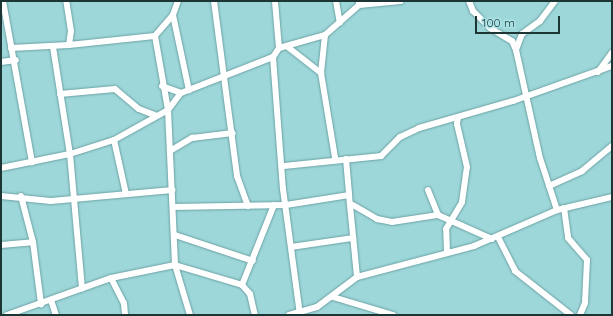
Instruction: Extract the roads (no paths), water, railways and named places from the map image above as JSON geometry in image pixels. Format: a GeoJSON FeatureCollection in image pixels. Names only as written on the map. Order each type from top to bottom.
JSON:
{"type":"FeatureCollection","features":[{"type":"Feature","properties":{"kind":"street"},"geometry":{"type":"LineString","coordinates":[[3,1],[11,48],[16,60],[32,162]]}},
{"type":"Feature","properties":{"kind":"street"},"geometry":{"type":"LineString","coordinates":[[66,1],[71,31],[68,45]]}},
{"type":"Feature","properties":{"kind":"street"},"geometry":{"type":"LineString","coordinates":[[11,48],[53,47],[156,36],[173,15],[178,1]]}},
{"type":"Feature","properties":{"kind":"street"},"geometry":{"type":"LineString","coordinates":[[214,1],[233,133],[237,176],[248,206]]}},
{"type":"Feature","properties":{"kind":"street"},"geometry":{"type":"LineString","coordinates":[[1,168],[70,154],[114,140],[155,115],[168,110],[181,93],[225,78],[273,57],[279,48],[275,1]]}},
{"type":"Feature","properties":{"kind":"street"},"geometry":{"type":"LineString","coordinates":[[336,1],[340,23]]}},
{"type":"Feature","properties":{"kind":"street"},"geometry":{"type":"LineString","coordinates":[[279,48],[289,48],[325,35],[340,23],[359,3],[393,3],[401,1]]}},
{"type":"Feature","properties":{"kind":"street"},"geometry":{"type":"LineString","coordinates":[[469,1],[473,11],[490,28],[512,42],[516,50],[549,186],[557,210]]}},
{"type":"Feature","properties":{"kind":"street"},"geometry":{"type":"LineString","coordinates":[[516,50],[522,34],[540,21],[555,1]]}},
{"type":"Feature","properties":{"kind":"street"},"geometry":{"type":"LineString","coordinates":[[173,15],[189,90]]}},
{"type":"Feature","properties":{"kind":"street"},"geometry":{"type":"LineString","coordinates":[[325,35],[321,73],[335,158]]}},
{"type":"Feature","properties":{"kind":"street"},"geometry":{"type":"LineString","coordinates":[[156,36],[162,86],[168,110],[175,235],[174,265],[190,315]]}},
{"type":"Feature","properties":{"kind":"street"},"geometry":{"type":"LineString","coordinates":[[53,47],[70,154],[82,288]]}},
{"type":"Feature","properties":{"kind":"street"},"geometry":{"type":"LineString","coordinates":[[289,48],[321,73]]}},
{"type":"Feature","properties":{"kind":"street"},"geometry":{"type":"LineString","coordinates":[[597,73],[612,53]]}},
{"type":"Feature","properties":{"kind":"street"},"geometry":{"type":"LineString","coordinates":[[273,57],[284,166],[286,205],[300,314]]}},
{"type":"Feature","properties":{"kind":"street"},"geometry":{"type":"LineString","coordinates":[[1,62],[16,60]]}},
{"type":"Feature","properties":{"kind":"street"},"geometry":{"type":"LineString","coordinates":[[284,166],[335,158],[382,156],[400,137],[527,94],[597,73],[612,66]]}},
{"type":"Feature","properties":{"kind":"street"},"geometry":{"type":"LineString","coordinates":[[162,86],[181,93]]}},
{"type":"Feature","properties":{"kind":"street"},"geometry":{"type":"LineString","coordinates":[[60,94],[115,89],[139,109],[155,115]]}},
{"type":"Feature","properties":{"kind":"street"},"geometry":{"type":"LineString","coordinates":[[447,252],[446,229],[462,202],[467,167],[456,124],[458,117]]}},
{"type":"Feature","properties":{"kind":"street"},"geometry":{"type":"LineString","coordinates":[[170,151],[192,138],[233,133]]}},
{"type":"Feature","properties":{"kind":"street"},"geometry":{"type":"LineString","coordinates":[[114,140],[126,194]]}},
{"type":"Feature","properties":{"kind":"street"},"geometry":{"type":"LineString","coordinates":[[549,186],[582,171],[612,146]]}},
{"type":"Feature","properties":{"kind":"street"},"geometry":{"type":"LineString","coordinates":[[346,158],[349,195],[353,205],[353,238],[357,277]]}},
{"type":"Feature","properties":{"kind":"street"},"geometry":{"type":"LineString","coordinates":[[1,196],[21,196],[51,201],[173,190]]}},
{"type":"Feature","properties":{"kind":"street"},"geometry":{"type":"LineString","coordinates":[[428,190],[438,215]]}},
{"type":"Feature","properties":{"kind":"street"},"geometry":{"type":"LineString","coordinates":[[173,207],[286,205],[349,195]]}},
{"type":"Feature","properties":{"kind":"street"},"geometry":{"type":"LineString","coordinates":[[21,196],[33,242],[41,304]]}},
{"type":"Feature","properties":{"kind":"street"},"geometry":{"type":"LineString","coordinates":[[289,315],[300,314],[333,297],[357,277],[495,238],[557,210],[612,197]]}},
{"type":"Feature","properties":{"kind":"street"},"geometry":{"type":"LineString","coordinates":[[242,285],[253,261],[274,205]]}},
{"type":"Feature","properties":{"kind":"street"},"geometry":{"type":"LineString","coordinates":[[353,205],[377,219],[392,222],[438,215],[452,219],[495,238],[515,271],[571,315]]}},
{"type":"Feature","properties":{"kind":"street"},"geometry":{"type":"LineString","coordinates":[[564,208],[568,238],[586,260],[585,303],[580,315]]}},
{"type":"Feature","properties":{"kind":"street"},"geometry":{"type":"LineString","coordinates":[[175,235],[253,261]]}},
{"type":"Feature","properties":{"kind":"street"},"geometry":{"type":"LineString","coordinates":[[291,247],[353,238]]}},
{"type":"Feature","properties":{"kind":"street"},"geometry":{"type":"LineString","coordinates":[[1,245],[33,242]]}},
{"type":"Feature","properties":{"kind":"street"},"geometry":{"type":"LineString","coordinates":[[7,315],[111,278],[174,265],[242,285],[250,294],[255,315]]}},
{"type":"Feature","properties":{"kind":"street"},"geometry":{"type":"LineString","coordinates":[[111,278],[124,303],[125,315]]}},
{"type":"Feature","properties":{"kind":"street"},"geometry":{"type":"LineString","coordinates":[[333,297],[391,315]]}},
{"type":"Feature","properties":{"kind":"street"},"geometry":{"type":"LineString","coordinates":[[51,300],[56,315]]}}]}
